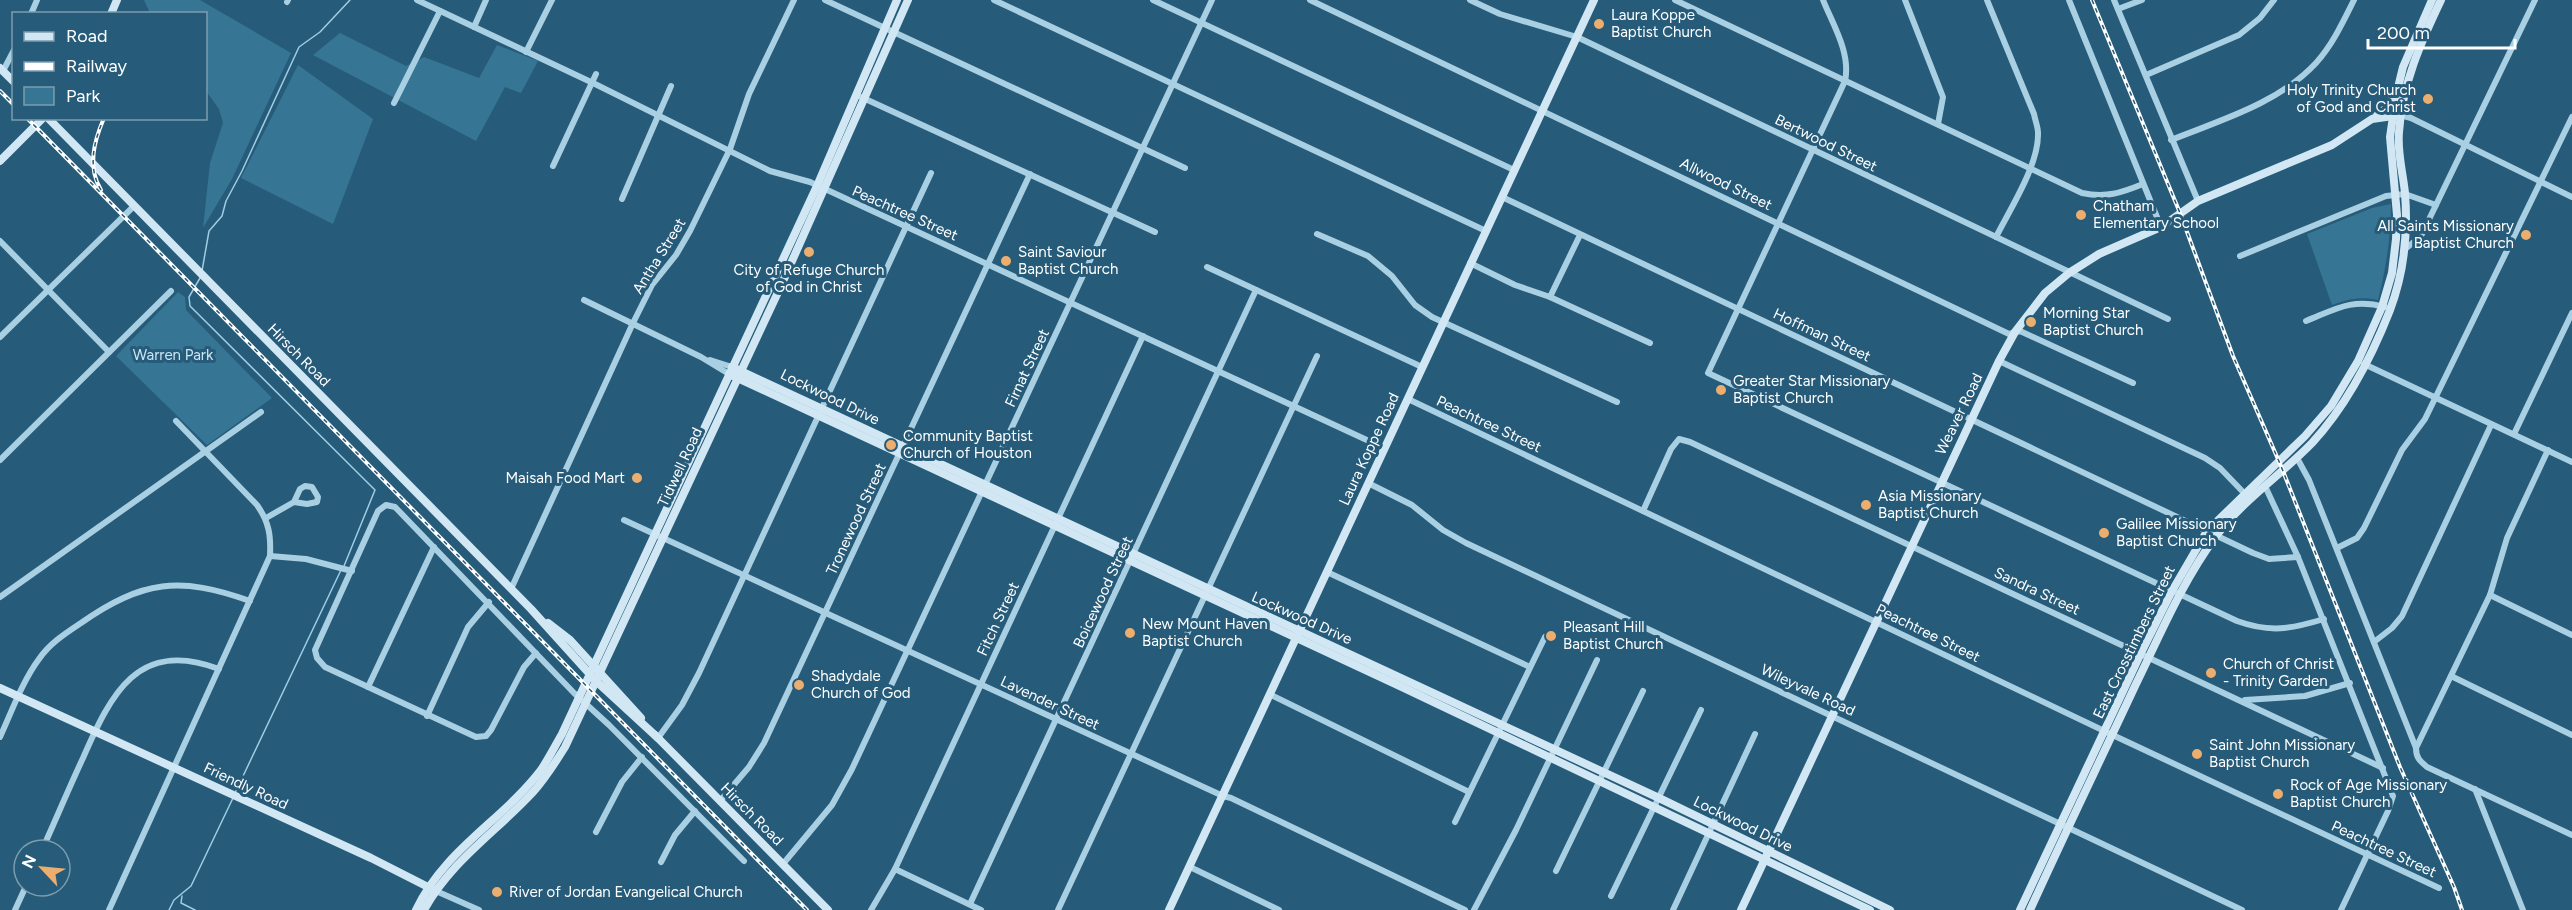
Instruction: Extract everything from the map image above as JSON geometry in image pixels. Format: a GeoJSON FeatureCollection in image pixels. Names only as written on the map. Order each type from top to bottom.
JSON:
{"type":"FeatureCollection","features":[{"type":"Feature","properties":{"kind":"main road","name":"Tidwell Road"},"geometry":{"type":"LineString","coordinates":[[890,30],[897,0]]}},
{"type":"Feature","properties":{"kind":"main road","name":"Tidwell Road"},"geometry":{"type":"LineString","coordinates":[[416,910],[488,828],[531,794],[543,774],[562,734],[582,701],[821,188],[890,30],[908,0]]}},
{"type":"Feature","properties":{"kind":"main road","name":"Laura Koppe Road"},"geometry":{"type":"LineString","coordinates":[[1169,910],[1541,109],[1594,0]]}},
{"type":"Feature","properties":{"kind":"main road"},"geometry":{"type":"LineString","coordinates":[[2397,115],[2397,90],[2403,67],[2435,3]]}},
{"type":"Feature","properties":{"kind":"main road"},"geometry":{"type":"LineString","coordinates":[[2397,115],[2410,70],[2435,3]]}},
{"type":"Feature","properties":{"kind":"main road"},"geometry":{"type":"LineString","coordinates":[[2372,119],[2386,108],[2397,90]]}},
{"type":"Feature","properties":{"kind":"main road","name":"Weaver Road"},"geometry":{"type":"LineString","coordinates":[[1740,910],[1999,361],[2015,332],[2045,293],[2069,273],[2099,254],[2161,227],[2198,201],[2332,146],[2372,119],[2397,115]]}},
{"type":"Feature","properties":{"kind":"main road","name":"East Crosstimbers Street"},"geometry":{"type":"LineString","coordinates":[[2176,592],[2216,536],[2313,441],[2337,411],[2361,363],[2401,273],[2405,231],[2390,137],[2397,115]]}},
{"type":"Feature","properties":{"kind":"main road"},"geometry":{"type":"LineString","coordinates":[[0,161],[41,120]]}},
{"type":"Feature","properties":{"kind":"main road","name":"Hirsch Road"},"geometry":{"type":"LineString","coordinates":[[50,120],[531,609],[592,678],[658,738]]}},
{"type":"Feature","properties":{"kind":"main road","name":"East Crosstimbers Street"},"geometry":{"type":"LineString","coordinates":[[2386,308],[2400,195]]}},
{"type":"Feature","properties":{"kind":"main road","name":"East Crosstimbers Street"},"geometry":{"type":"LineString","coordinates":[[2030,910],[2065,826],[2108,733],[2207,531],[2305,436],[2331,406],[2361,363]]}},
{"type":"Feature","properties":{"kind":"main road","name":"Lockwood Drive"},"geometry":{"type":"LineString","coordinates":[[735,372],[822,407],[901,451]]}},
{"type":"Feature","properties":{"kind":"main road","name":"Lockwood Drive"},"geometry":{"type":"LineString","coordinates":[[735,372],[817,417],[901,451],[1297,635],[1402,687],[1501,730],[1552,754],[1600,782],[1657,803]]}},
{"type":"Feature","properties":{"kind":"main road","name":"Hirsch Road"},"geometry":{"type":"LineString","coordinates":[[531,609],[570,640],[658,738],[828,910]]}},
{"type":"Feature","properties":{"kind":"main road","name":"Friendly Road"},"geometry":{"type":"LineString","coordinates":[[0,688],[433,889]]}},
{"type":"Feature","properties":{"kind":"main road","name":"Lockwood Drive"},"geometry":{"type":"LineString","coordinates":[[1552,754],[1604,773],[1657,803],[1711,829],[1767,851],[1870,910]]}},
{"type":"Feature","properties":{"kind":"main road","name":"East Crosstimbers Street"},"geometry":{"type":"LineString","coordinates":[[2020,910],[2065,826]]}},
{"type":"Feature","properties":{"kind":"main road","name":"Lockwood Drive"},"geometry":{"type":"LineString","coordinates":[[1711,829],[1763,860],[1890,910]]}},
{"type":"Feature","properties":{"kind":"main road","name":"Tidwell Road"},"geometry":{"type":"LineString","coordinates":[[424,910],[433,889]]}},
{"type":"Feature","properties":{"kind":"street","name":"Peachtree Street"},"geometry":{"type":"LineString","coordinates":[[417,0],[730,149],[770,171],[821,188],[906,226],[1384,448]]}},
{"type":"Feature","properties":{"kind":"street"},"geometry":{"type":"LineString","coordinates":[[474,27],[486,0]]}},
{"type":"Feature","properties":{"kind":"street"},"geometry":{"type":"LineString","coordinates":[[526,52],[552,0]]}},
{"type":"Feature","properties":{"kind":"street","name":"Antha Street"},"geometry":{"type":"LineString","coordinates":[[511,589],[633,323],[652,285],[676,255],[690,231],[730,149],[749,94],[794,0]]}},
{"type":"Feature","properties":{"kind":"street"},"geometry":{"type":"LineString","coordinates":[[825,0],[1185,168]]}},
{"type":"Feature","properties":{"kind":"street"},"geometry":{"type":"LineString","coordinates":[[994,0],[1486,231]]}},
{"type":"Feature","properties":{"kind":"street"},"geometry":{"type":"LineString","coordinates":[[1153,0],[1514,170]]}},
{"type":"Feature","properties":{"kind":"street","name":"Firnat Street"},"geometry":{"type":"LineString","coordinates":[[783,864],[832,805],[852,769],[1212,0]]}},
{"type":"Feature","properties":{"kind":"street","name":"Allwood Street"},"geometry":{"type":"LineString","coordinates":[[1310,0],[2009,334],[2020,331],[2133,383]]}},
{"type":"Feature","properties":{"kind":"street","name":"Bertwood Street"},"geometry":{"type":"LineString","coordinates":[[1470,0],[1500,14],[1577,37],[2168,319]]}},
{"type":"Feature","properties":{"kind":"street"},"geometry":{"type":"LineString","coordinates":[[1675,0],[2082,193],[2099,197],[2116,194],[2143,184]]}},
{"type":"Feature","properties":{"kind":"street"},"geometry":{"type":"LineString","coordinates":[[1823,0],[1844,52],[1847,72],[1845,81],[1708,373],[2250,626],[2292,629],[2324,619]]}},
{"type":"Feature","properties":{"kind":"street"},"geometry":{"type":"LineString","coordinates":[[1905,0],[1943,97],[1938,124]]}},
{"type":"Feature","properties":{"kind":"street"},"geometry":{"type":"LineString","coordinates":[[1987,0],[2034,114],[2038,132],[2036,153],[1996,237]]}},
{"type":"Feature","properties":{"kind":"street"},"geometry":{"type":"LineString","coordinates":[[2069,0],[2161,227]]}},
{"type":"Feature","properties":{"kind":"street"},"geometry":{"type":"LineString","coordinates":[[2114,0],[2198,201]]}},
{"type":"Feature","properties":{"kind":"street"},"geometry":{"type":"LineString","coordinates":[[2118,9],[2142,0]]}},
{"type":"Feature","properties":{"kind":"street"},"geometry":{"type":"LineString","coordinates":[[2146,75],[2240,35],[2260,18],[2274,0]]}},
{"type":"Feature","properties":{"kind":"street"},"geometry":{"type":"LineString","coordinates":[[2171,140],[2264,101],[2301,78],[2326,50],[2354,0]]}},
{"type":"Feature","properties":{"kind":"street"},"geometry":{"type":"LineString","coordinates":[[2404,250],[2418,241],[2535,0]]}},
{"type":"Feature","properties":{"kind":"street"},"geometry":{"type":"LineString","coordinates":[[394,103],[440,11]]}},
{"type":"Feature","properties":{"kind":"street"},"geometry":{"type":"LineString","coordinates":[[2,70],[12,53]]}},
{"type":"Feature","properties":{"kind":"street"},"geometry":{"type":"LineString","coordinates":[[553,166],[596,74]]}},
{"type":"Feature","properties":{"kind":"street"},"geometry":{"type":"LineString","coordinates":[[622,199],[671,86]]}},
{"type":"Feature","properties":{"kind":"street"},"geometry":{"type":"LineString","coordinates":[[862,97],[1155,232]]}},
{"type":"Feature","properties":{"kind":"street"},"geometry":{"type":"LineString","coordinates":[[2397,115],[2411,118],[2572,197]]}},
{"type":"Feature","properties":{"kind":"street"},"geometry":{"type":"LineString","coordinates":[[2337,548],[2357,538],[2364,528],[2398,457],[2425,419],[2572,117]]}},
{"type":"Feature","properties":{"kind":"street"},"geometry":{"type":"LineString","coordinates":[[658,738],[682,705],[699,673],[931,173]]}},
{"type":"Feature","properties":{"kind":"street","name":"Tronewood Street"},"geometry":{"type":"LineString","coordinates":[[720,801],[749,767],[764,743],[1030,174]]}},
{"type":"Feature","properties":{"kind":"street"},"geometry":{"type":"LineString","coordinates":[[2240,256],[2386,196],[2400,195],[2436,205]]}},
{"type":"Feature","properties":{"kind":"street","name":"Hoffman Street"},"geometry":{"type":"LineString","coordinates":[[1502,197],[2253,554],[2270,559],[2298,557]]}},
{"type":"Feature","properties":{"kind":"street"},"geometry":{"type":"LineString","coordinates":[[0,338],[133,207]]}},
{"type":"Feature","properties":{"kind":"street"},"geometry":{"type":"LineString","coordinates":[[2405,231],[2412,236],[2421,233]]}},
{"type":"Feature","properties":{"kind":"street"},"geometry":{"type":"LineString","coordinates":[[1317,234],[1368,256],[1392,276],[1415,305],[1432,317],[1617,402]]}},
{"type":"Feature","properties":{"kind":"street"},"geometry":{"type":"LineString","coordinates":[[1551,297],[1580,234]]}},
{"type":"Feature","properties":{"kind":"street"},"geometry":{"type":"LineString","coordinates":[[0,241],[109,352]]}},
{"type":"Feature","properties":{"kind":"street"},"geometry":{"type":"LineString","coordinates":[[1470,263],[1515,285],[1551,297],[1650,343]]}},
{"type":"Feature","properties":{"kind":"street"},"geometry":{"type":"LineString","coordinates":[[1207,267],[1422,367]]}},
{"type":"Feature","properties":{"kind":"street","name":"Boicewood Street"},"geometry":{"type":"LineString","coordinates":[[970,904],[1256,290]]}},
{"type":"Feature","properties":{"kind":"street"},"geometry":{"type":"LineString","coordinates":[[0,460],[171,291]]}},
{"type":"Feature","properties":{"kind":"street","name":"Lockwood Drive"},"geometry":{"type":"LineString","coordinates":[[584,300],[735,372]]}},
{"type":"Feature","properties":{"kind":"street"},"geometry":{"type":"LineString","coordinates":[[2306,321],[2349,303],[2367,303],[2386,308]]}},
{"type":"Feature","properties":{"kind":"street"},"geometry":{"type":"LineString","coordinates":[[2514,434],[2572,313]]}},
{"type":"Feature","properties":{"kind":"street","name":"Fitch Street"},"geometry":{"type":"LineString","coordinates":[[871,910],[895,869],[1143,336]]}},
{"type":"Feature","properties":{"kind":"street"},"geometry":{"type":"LineString","coordinates":[[1058,910],[1317,356]]}},
{"type":"Feature","properties":{"kind":"street"},"geometry":{"type":"LineString","coordinates":[[1999,361],[2205,458],[2220,468],[2244,493]]}},
{"type":"Feature","properties":{"kind":"street"},"geometry":{"type":"LineString","coordinates":[[2361,363],[2572,462]]}},
{"type":"Feature","properties":{"kind":"street","name":"Peachtree Street"},"geometry":{"type":"LineString","coordinates":[[1408,399],[2108,733],[2439,888]]}},
{"type":"Feature","properties":{"kind":"street"},"geometry":{"type":"LineString","coordinates":[[0,597],[261,412]]}},
{"type":"Feature","properties":{"kind":"street"},"geometry":{"type":"LineString","coordinates":[[109,910],[270,556],[271,534],[267,518],[250,497],[176,422]]}},
{"type":"Feature","properties":{"kind":"street"},"geometry":{"type":"LineString","coordinates":[[2374,642],[2392,628],[2402,616],[2491,425]]}},
{"type":"Feature","properties":{"kind":"street","name":"Sandra Street"},"geometry":{"type":"LineString","coordinates":[[1643,511],[1671,449],[1679,439],[1690,442],[2383,768]]}},
{"type":"Feature","properties":{"kind":"street"},"geometry":{"type":"LineString","coordinates":[[2416,748],[2490,595],[2507,538],[2548,450]]}},
{"type":"Feature","properties":{"kind":"street"},"geometry":{"type":"LineString","coordinates":[[2297,458],[2306,473],[2337,548],[2416,748],[2419,761],[2572,835]]}},
{"type":"Feature","properties":{"kind":"street","name":"Wileyvale Road"},"geometry":{"type":"LineString","coordinates":[[1368,483],[1413,505],[1443,530],[1466,543],[2242,910]]}},
{"type":"Feature","properties":{"kind":"street"},"geometry":{"type":"LineString","coordinates":[[2265,486],[2324,619],[2392,790],[2393,796],[2389,809],[2341,910]]}},
{"type":"Feature","properties":{"kind":"street"},"geometry":{"type":"LineString","coordinates":[[267,518],[294,502]]}},
{"type":"Feature","properties":{"kind":"street"},"geometry":{"type":"LineString","coordinates":[[536,653],[524,666],[491,730],[486,736],[476,737],[427,716],[320,663],[315,650],[349,570],[378,510],[386,504],[398,510],[489,602],[582,701],[744,861]]}},
{"type":"Feature","properties":{"kind":"street","name":"Lavender Street"},"geometry":{"type":"LineString","coordinates":[[624,520],[1231,798],[1465,910]]}},
{"type":"Feature","properties":{"kind":"street"},"geometry":{"type":"LineString","coordinates":[[368,687],[434,547]]}},
{"type":"Feature","properties":{"kind":"street"},"geometry":{"type":"LineString","coordinates":[[270,556],[306,559],[349,570]]}},
{"type":"Feature","properties":{"kind":"street"},"geometry":{"type":"LineString","coordinates":[[1327,572],[1530,668]]}},
{"type":"Feature","properties":{"kind":"street"},"geometry":{"type":"LineString","coordinates":[[0,737],[18,696],[40,656],[56,640],[103,608],[130,594],[167,585],[191,585],[250,601]]}},
{"type":"Feature","properties":{"kind":"street"},"geometry":{"type":"LineString","coordinates":[[2490,595],[2572,635]]}},
{"type":"Feature","properties":{"kind":"street"},"geometry":{"type":"LineString","coordinates":[[427,716],[468,627],[489,602]]}},
{"type":"Feature","properties":{"kind":"street"},"geometry":{"type":"LineString","coordinates":[[1455,822],[1545,637]]}},
{"type":"Feature","properties":{"kind":"street"},"geometry":{"type":"LineString","coordinates":[[47,838],[95,731],[117,691],[140,670],[161,662],[183,659],[219,669]]}},
{"type":"Feature","properties":{"kind":"street"},"geometry":{"type":"LineString","coordinates":[[1474,910],[1597,660]]}},
{"type":"Feature","properties":{"kind":"street"},"geometry":{"type":"LineString","coordinates":[[2451,676],[2572,735]]}},
{"type":"Feature","properties":{"kind":"street"},"geometry":{"type":"LineString","coordinates":[[2241,700],[2305,696],[2350,683]]}},
{"type":"Feature","properties":{"kind":"street"},"geometry":{"type":"LineString","coordinates":[[1557,871],[1643,691]]}},
{"type":"Feature","properties":{"kind":"street"},"geometry":{"type":"LineString","coordinates":[[1270,695],[1469,792]]}},
{"type":"Feature","properties":{"kind":"street"},"geometry":{"type":"LineString","coordinates":[[1611,896],[1701,710]]}},
{"type":"Feature","properties":{"kind":"street"},"geometry":{"type":"LineString","coordinates":[[1673,910],[1755,734]]}},
{"type":"Feature","properties":{"kind":"street"},"geometry":{"type":"LineString","coordinates":[[596,832],[622,782],[642,758]]}},
{"type":"Feature","properties":{"kind":"street"},"geometry":{"type":"LineString","coordinates":[[2475,789],[2523,910]]}},
{"type":"Feature","properties":{"kind":"street"},"geometry":{"type":"LineString","coordinates":[[661,862],[675,835],[694,811]]}},
{"type":"Feature","properties":{"kind":"street"},"geometry":{"type":"LineString","coordinates":[[1190,867],[1279,910]]}},
{"type":"Feature","properties":{"kind":"street"},"geometry":{"type":"LineString","coordinates":[[895,869],[981,910]]}},
{"type":"Feature","properties":{"kind":"street","name":"Friendly Road"},"geometry":{"type":"LineString","coordinates":[[433,889],[476,909]]}},
{"type":"Feature","properties":{"kind":"green space"},"geometry":{"type":"Polygon","coordinates":[[[144,0],[200,0],[291,53],[232,179],[203,228],[210,163],[223,123],[219,109],[207,92],[207,12],[150,12],[144,0]]]}},
{"type":"Feature","properties":{"kind":"green space"},"geometry":{"type":"Polygon","coordinates":[[[340,33],[406,66],[424,57],[479,78],[497,45],[538,61],[521,93],[505,87],[476,141],[313,55],[340,33]]]}},
{"type":"Feature","properties":{"kind":"green space"},"geometry":{"type":"Polygon","coordinates":[[[298,65],[373,119],[333,224],[241,178],[298,65]]]}},
{"type":"Feature","properties":{"kind":"green space"},"geometry":{"type":"Polygon","coordinates":[[[2391,204],[2388,252],[2378,300],[2355,299],[2332,305],[2307,234],[2372,208],[2391,204]]]}},
{"type":"Feature","properties":{"kind":"green space","name":"Warren Park"},"geometry":{"type":"Polygon","coordinates":[[[178,292],[185,297],[186,310],[272,398],[207,445],[116,356],[178,292]]]}},
{"type":"Feature","properties":{"kind":"waterway"},"geometry":{"type":"LineString","coordinates":[[202,271],[209,231],[222,216],[226,201],[299,47],[320,32],[350,0]]}},
{"type":"Feature","properties":{"kind":"waterway"},"geometry":{"type":"LineString","coordinates":[[200,278],[189,297],[190,306],[375,490],[344,566]]}},
{"type":"Feature","properties":{"kind":"waterway"},"geometry":{"type":"LineString","coordinates":[[235,793],[341,570]]}},
{"type":"Feature","properties":{"kind":"waterway"},"geometry":{"type":"LineString","coordinates":[[169,910],[174,900],[191,886],[233,798]]}},
{"type":"Feature","properties":{"kind":"waterway"},"geometry":{"type":"LineString","coordinates":[[182,896],[181,903],[195,910]]}},
{"type":"Feature","properties":{"kind":"railway"},"geometry":{"type":"LineString","coordinates":[[2092,0],[2180,213],[2233,356],[2281,466],[2400,767],[2454,887],[2462,910]]}},
{"type":"Feature","properties":{"kind":"railway"},"geometry":{"type":"LineString","coordinates":[[0,91],[12,103]]}},
{"type":"Feature","properties":{"kind":"railway"},"geometry":{"type":"LineString","coordinates":[[29,120],[807,910]]}},
{"type":"Feature","properties":{"kind":"railway"},"geometry":{"type":"LineString","coordinates":[[101,190],[93,163],[97,136],[103,120]]}},
{"type":"Feature","properties":{"kind":"place","name":"Laura Koppe Baptist Church"},"geometry":{"type":"Point","coordinates":[1599,24]}},
{"type":"Feature","properties":{"kind":"place","name":"Holy Trinity Church of God and Christ"},"geometry":{"type":"Point","coordinates":[2428,99]}},
{"type":"Feature","properties":{"kind":"place","name":"Chatham Elementary School"},"geometry":{"type":"Point","coordinates":[2081,215]}},
{"type":"Feature","properties":{"kind":"place","name":"All Saints Missionary Baptist Church"},"geometry":{"type":"Point","coordinates":[2526,235]}},
{"type":"Feature","properties":{"kind":"place","name":"City of Refuge Church of God in Christ"},"geometry":{"type":"Point","coordinates":[809,252]}},
{"type":"Feature","properties":{"kind":"place","name":"Saint Saviour Baptist Church"},"geometry":{"type":"Point","coordinates":[1006,261]}},
{"type":"Feature","properties":{"kind":"place","name":"Morning Star Baptist Church"},"geometry":{"type":"Point","coordinates":[2031,322]}},
{"type":"Feature","properties":{"kind":"place","name":"Greater Star Missionary Baptist Church"},"geometry":{"type":"Point","coordinates":[1721,390]}},
{"type":"Feature","properties":{"kind":"place","name":"Community Baptist Church of Houston"},"geometry":{"type":"Point","coordinates":[891,445]}},
{"type":"Feature","properties":{"kind":"place","name":"Maisah Food Mart"},"geometry":{"type":"Point","coordinates":[637,478]}},
{"type":"Feature","properties":{"kind":"place","name":"Asia Missionary Baptist Church"},"geometry":{"type":"Point","coordinates":[1866,505]}},
{"type":"Feature","properties":{"kind":"place","name":"Galilee Missionary Baptist Church"},"geometry":{"type":"Point","coordinates":[2104,533]}},
{"type":"Feature","properties":{"kind":"place","name":"New Mount Haven Baptist Church"},"geometry":{"type":"Point","coordinates":[1130,633]}},
{"type":"Feature","properties":{"kind":"place","name":"Pleasant Hill Baptist Church"},"geometry":{"type":"Point","coordinates":[1551,636]}},
{"type":"Feature","properties":{"kind":"place","name":"Church of Christ - Trinity Garden"},"geometry":{"type":"Point","coordinates":[2211,673]}},
{"type":"Feature","properties":{"kind":"place","name":"Shadydale Church of God"},"geometry":{"type":"Point","coordinates":[799,685]}},
{"type":"Feature","properties":{"kind":"place","name":"Saint John Missionary Baptist Church"},"geometry":{"type":"Point","coordinates":[2197,754]}},
{"type":"Feature","properties":{"kind":"place","name":"Rock of Age Missionary Baptist Church"},"geometry":{"type":"Point","coordinates":[2278,794]}},
{"type":"Feature","properties":{"kind":"place","name":"River of Jordan Evangelical Church"},"geometry":{"type":"Point","coordinates":[497,892]}}]}
